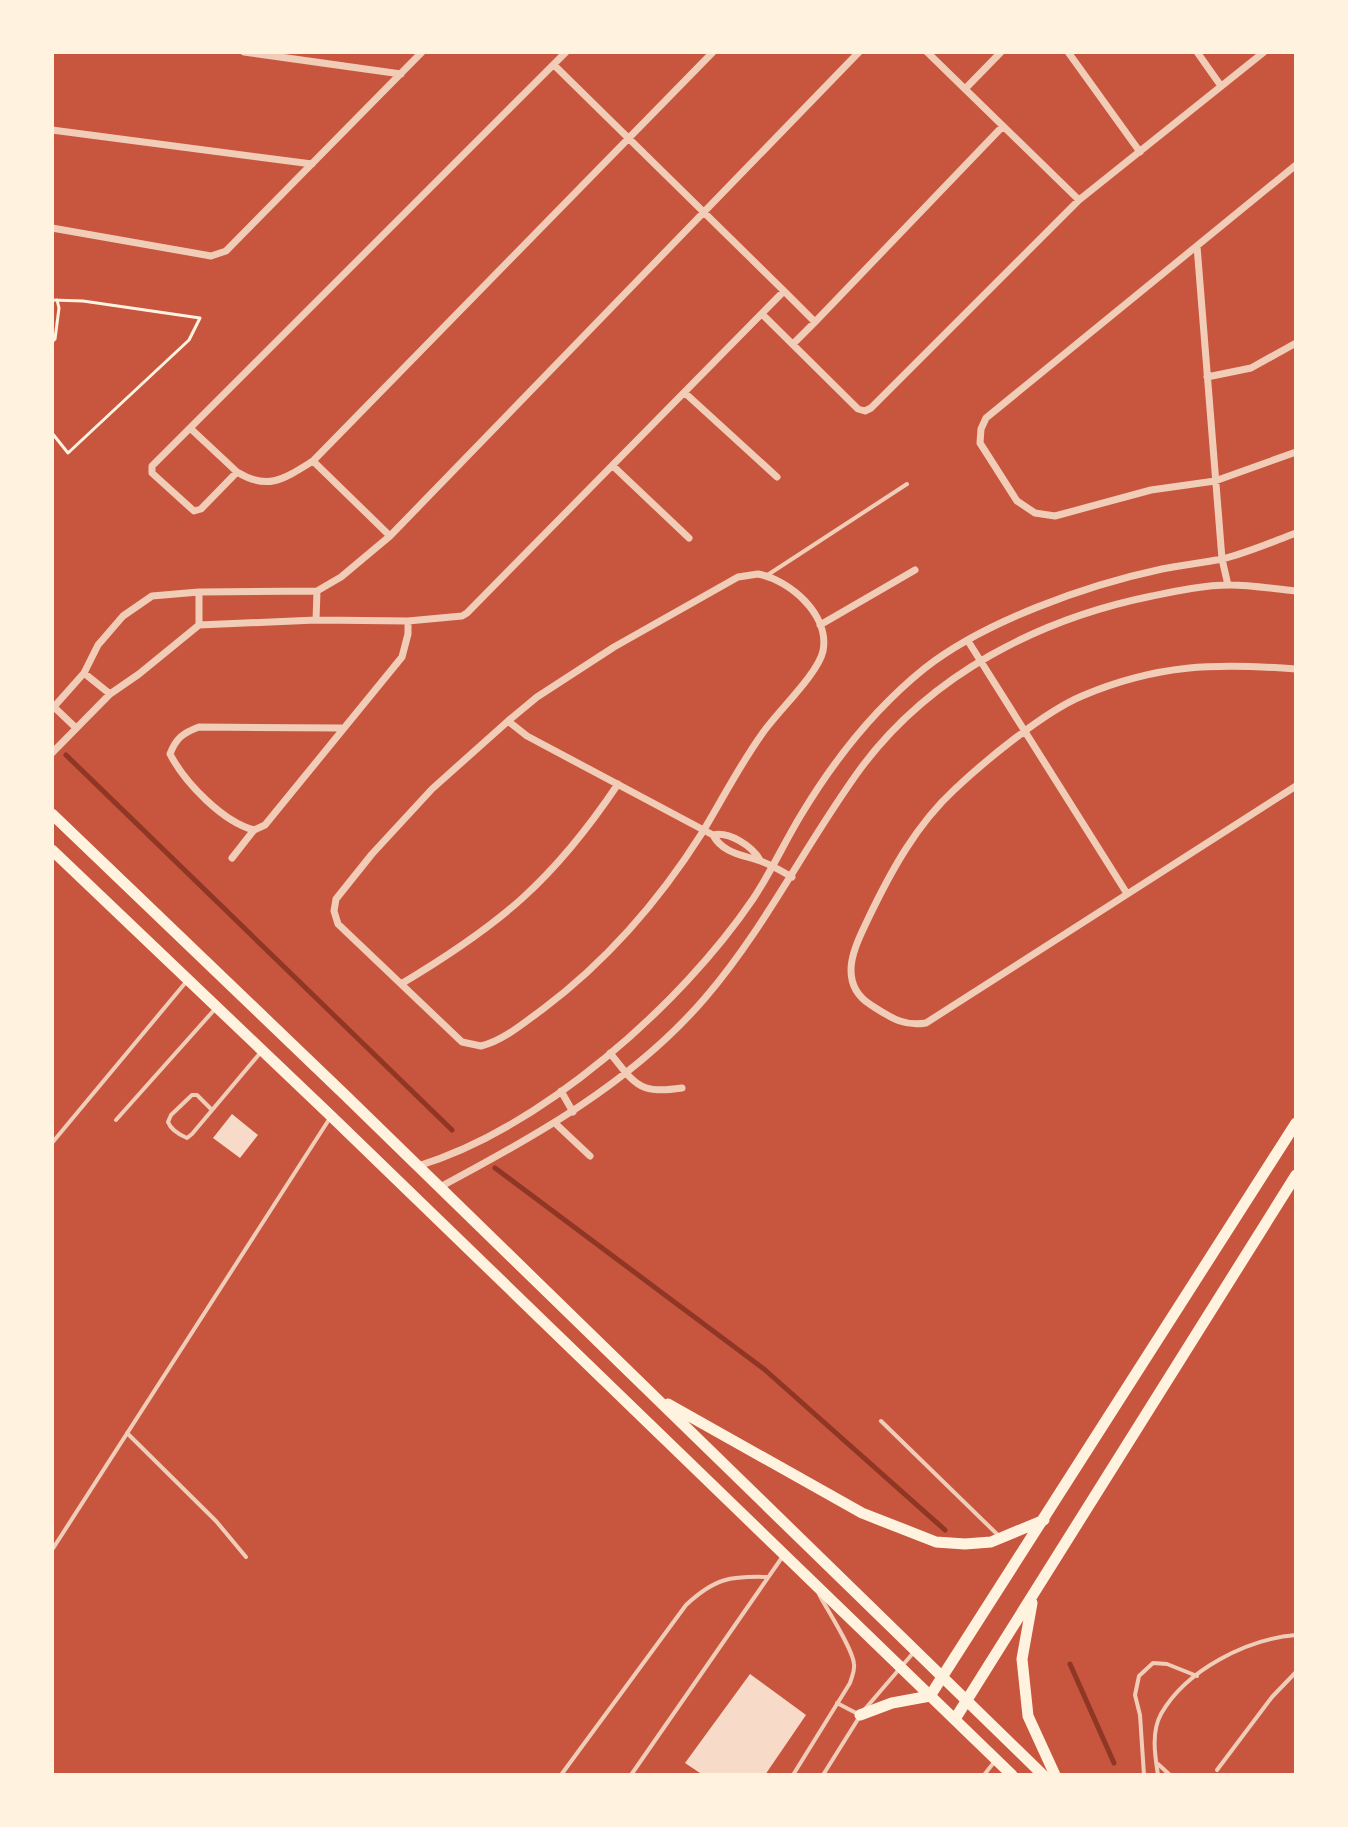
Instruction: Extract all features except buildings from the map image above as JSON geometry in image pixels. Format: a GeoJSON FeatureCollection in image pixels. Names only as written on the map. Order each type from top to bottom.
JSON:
{"type":"FeatureCollection","features":[{"type":"Feature","properties":{"kind":"main road"},"geometry":{"type":"LineString","coordinates":[[52,814],[1043,1775]]}},
{"type":"Feature","properties":{"kind":"main road"},"geometry":{"type":"LineString","coordinates":[[52,850],[1012,1775]]}},
{"type":"Feature","properties":{"kind":"main road"},"geometry":{"type":"LineString","coordinates":[[860,1715],[892,1703],[930,1696],[1296,1123]]}},
{"type":"Feature","properties":{"kind":"main road"},"geometry":{"type":"LineString","coordinates":[[955,1719],[1296,1175]]}},
{"type":"Feature","properties":{"kind":"main road"},"geometry":{"type":"LineString","coordinates":[[652,1396],[862,1513],[936,1542],[965,1544],[1002,1539],[1044,1520]]}},
{"type":"Feature","properties":{"kind":"main road"},"geometry":{"type":"LineString","coordinates":[[1035,1593],[1022,1659],[1028,1716],[1055,1775]]}},
{"type":"Feature","properties":{"kind":"street"},"geometry":{"type":"LineString","coordinates":[[244,52],[401,74]]}},
{"type":"Feature","properties":{"kind":"street"},"geometry":{"type":"LineString","coordinates":[[52,228],[219,255],[422,52]]}},
{"type":"Feature","properties":{"kind":"street"},"geometry":{"type":"LineString","coordinates":[[237,472],[197,511],[152,473],[152,466],[566,52]]}},
{"type":"Feature","properties":{"kind":"street"},"geometry":{"type":"LineString","coordinates":[[190,428],[237,472],[253,482],[286,478],[313,461],[713,52]]}},
{"type":"Feature","properties":{"kind":"street"},"geometry":{"type":"LineString","coordinates":[[75,727],[53,708],[84,673],[98,645],[123,616],[152,596],[199,592],[317,591],[341,577],[390,536],[859,52]]}},
{"type":"Feature","properties":{"kind":"street"},"geometry":{"type":"LineString","coordinates":[[927,52],[1079,200]]}},
{"type":"Feature","properties":{"kind":"street"},"geometry":{"type":"LineString","coordinates":[[965,89],[1001,52]]}},
{"type":"Feature","properties":{"kind":"street"},"geometry":{"type":"LineString","coordinates":[[1068,52],[1140,152]]}},
{"type":"Feature","properties":{"kind":"street"},"geometry":{"type":"LineString","coordinates":[[1197,52],[1221,86]]}},
{"type":"Feature","properties":{"kind":"street"},"geometry":{"type":"LineString","coordinates":[[762,314],[858,409],[865,411],[871,408],[1079,200],[1264,52]]}},
{"type":"Feature","properties":{"kind":"street"},"geometry":{"type":"LineString","coordinates":[[554,65],[815,322]]}},
{"type":"Feature","properties":{"kind":"street"},"geometry":{"type":"LineString","coordinates":[[793,344],[1003,126]]}},
{"type":"Feature","properties":{"kind":"street"},"geometry":{"type":"LineString","coordinates":[[52,130],[312,164]]}},
{"type":"Feature","properties":{"kind":"street"},"geometry":{"type":"LineString","coordinates":[[1296,165],[986,418],[980,443],[1017,501],[1035,513],[1055,516],[1151,490],[1215,481],[1296,452]]}},
{"type":"Feature","properties":{"kind":"street"},"geometry":{"type":"LineString","coordinates":[[1197,246],[1222,559],[1228,585]]}},
{"type":"Feature","properties":{"kind":"street"},"geometry":{"type":"LineString","coordinates":[[54,748],[110,694],[199,625],[316,620],[408,621],[467,613],[784,291]]}},
{"type":"Feature","properties":{"kind":"street"},"geometry":{"type":"LineString","coordinates":[[1207,377],[1251,368],[1296,343]]}},
{"type":"Feature","properties":{"kind":"street"},"geometry":{"type":"LineString","coordinates":[[685,393],[777,477]]}},
{"type":"Feature","properties":{"kind":"street"},"geometry":{"type":"LineString","coordinates":[[313,461],[390,536]]}},
{"type":"Feature","properties":{"kind":"street"},"geometry":{"type":"LineString","coordinates":[[613,466],[689,538]]}},
{"type":"Feature","properties":{"kind":"street"},"geometry":{"type":"LineString","coordinates":[[418,1166],[474,1143],[561,1091],[660,1008],[706,959],[751,901],[814,794],[855,736],[924,669],[951,649],[1067,595],[1161,570],[1222,559],[1296,533]]}},
{"type":"Feature","properties":{"kind":"street"},"geometry":{"type":"LineString","coordinates":[[820,625],[915,570]]}},
{"type":"Feature","properties":{"kind":"street"},"geometry":{"type":"LineString","coordinates":[[758,574],[781,583],[807,604],[820,625],[824,641],[818,665],[763,732],[704,830],[653,904],[617,946],[557,999],[488,1045],[474,1046],[462,1042],[338,924],[334,911],[336,899],[422,799],[537,697],[614,647],[738,577],[758,574]]}},
{"type":"Feature","properties":{"kind":"street"},"geometry":{"type":"LineString","coordinates":[[440,1187],[556,1124],[657,1046],[704,1000],[743,950],[862,767],[898,725],[980,660],[1025,636],[1079,614],[1168,592],[1228,585],[1296,591]]}},
{"type":"Feature","properties":{"kind":"street"},"geometry":{"type":"LineString","coordinates":[[316,620],[317,591]]}},
{"type":"Feature","properties":{"kind":"street"},"geometry":{"type":"LineString","coordinates":[[199,592],[199,625]]}},
{"type":"Feature","properties":{"kind":"street"},"geometry":{"type":"LineString","coordinates":[[232,858],[254,830],[265,825],[341,728],[402,657],[408,621]]}},
{"type":"Feature","properties":{"kind":"street"},"geometry":{"type":"LineString","coordinates":[[968,641],[1126,892]]}},
{"type":"Feature","properties":{"kind":"street"},"geometry":{"type":"LineString","coordinates":[[1296,669],[1232,664],[1153,671],[1080,696],[1024,732],[955,789],[917,832],[887,879],[862,933],[852,961],[853,986],[862,999],[899,1022],[911,1026],[926,1023],[1126,892],[1296,786]]}},
{"type":"Feature","properties":{"kind":"street"},"geometry":{"type":"LineString","coordinates":[[84,673],[110,694]]}},
{"type":"Feature","properties":{"kind":"street"},"geometry":{"type":"LineString","coordinates":[[508,721],[527,736],[713,835],[726,834],[752,849],[760,860],[792,877]]}},
{"type":"Feature","properties":{"kind":"street"},"geometry":{"type":"LineString","coordinates":[[254,830],[238,826],[218,811],[176,766],[170,754],[182,733],[199,727],[341,728]]}},
{"type":"Feature","properties":{"kind":"street"},"geometry":{"type":"LineString","coordinates":[[401,984],[477,937],[529,894],[576,844],[618,784]]}},
{"type":"Feature","properties":{"kind":"street"},"geometry":{"type":"LineString","coordinates":[[610,1053],[637,1083],[656,1092],[682,1088]]}},
{"type":"Feature","properties":{"kind":"street"},"geometry":{"type":"LineString","coordinates":[[561,1091],[573,1112]]}},
{"type":"Feature","properties":{"kind":"street"},"geometry":{"type":"LineString","coordinates":[[556,1124],[590,1156]]}},
{"type":"Feature","properties":{"kind":"lane"},"geometry":{"type":"LineString","coordinates":[[766,576],[907,484]]}},
{"type":"Feature","properties":{"kind":"lane"},"geometry":{"type":"LineString","coordinates":[[52,1143],[188,980]]}},
{"type":"Feature","properties":{"kind":"lane"},"geometry":{"type":"LineString","coordinates":[[116,1120],[216,1007]]}},
{"type":"Feature","properties":{"kind":"lane"},"geometry":{"type":"LineString","coordinates":[[212,1110],[197,1095],[192,1095],[171,1115],[168,1122],[170,1127],[187,1138],[212,1110],[262,1050]]}},
{"type":"Feature","properties":{"kind":"lane"},"geometry":{"type":"LineString","coordinates":[[52,1550],[331,1116]]}},
{"type":"Feature","properties":{"kind":"lane"},"geometry":{"type":"LineString","coordinates":[[881,1421],[1002,1539]]}},
{"type":"Feature","properties":{"kind":"lane"},"geometry":{"type":"LineString","coordinates":[[127,1433],[216,1521],[246,1557]]}},
{"type":"Feature","properties":{"kind":"lane"},"geometry":{"type":"LineString","coordinates":[[631,1775],[784,1554]]}},
{"type":"Feature","properties":{"kind":"lane"},"geometry":{"type":"LineString","coordinates":[[561,1775],[686,1605],[704,1588],[732,1576],[768,1577]]}},
{"type":"Feature","properties":{"kind":"lane"},"geometry":{"type":"LineString","coordinates":[[793,1775],[850,1683],[854,1661],[812,1582]]}},
{"type":"Feature","properties":{"kind":"lane"},"geometry":{"type":"LineString","coordinates":[[1158,1775],[1154,1739],[1160,1716],[1177,1693],[1197,1676],[1255,1642],[1296,1635]]}},
{"type":"Feature","properties":{"kind":"lane"},"geometry":{"type":"LineString","coordinates":[[823,1775],[860,1715],[915,1650]]}},
{"type":"Feature","properties":{"kind":"lane"},"geometry":{"type":"LineString","coordinates":[[1144,1775],[1140,1715],[1135,1695],[1139,1676],[1153,1663],[1167,1664],[1197,1676]]}},
{"type":"Feature","properties":{"kind":"lane"},"geometry":{"type":"LineString","coordinates":[[1217,1770],[1272,1697],[1296,1672]]}},
{"type":"Feature","properties":{"kind":"lane"},"geometry":{"type":"LineString","coordinates":[[837,1702],[860,1715]]}},
{"type":"Feature","properties":{"kind":"lane"},"geometry":{"type":"LineString","coordinates":[[984,1775],[996,1759]]}},
{"type":"Feature","properties":{"kind":"lane"},"geometry":{"type":"LineString","coordinates":[[1156,1762],[1170,1775]]}},
{"type":"Feature","properties":{"kind":"path"},"geometry":{"type":"LineString","coordinates":[[52,342],[59,308],[54,300]]}},
{"type":"Feature","properties":{"kind":"path"},"geometry":{"type":"LineString","coordinates":[[52,433],[68,453],[189,340],[200,318],[83,301],[54,300]]}},
{"type":"Feature","properties":{"kind":"waterway"},"geometry":{"type":"LineString","coordinates":[[66,755],[452,1130]]}},
{"type":"Feature","properties":{"kind":"waterway"},"geometry":{"type":"LineString","coordinates":[[495,1168],[764,1369],[945,1530]]}},
{"type":"Feature","properties":{"kind":"waterway"},"geometry":{"type":"LineString","coordinates":[[1070,1664],[1114,1763]]}}]}
